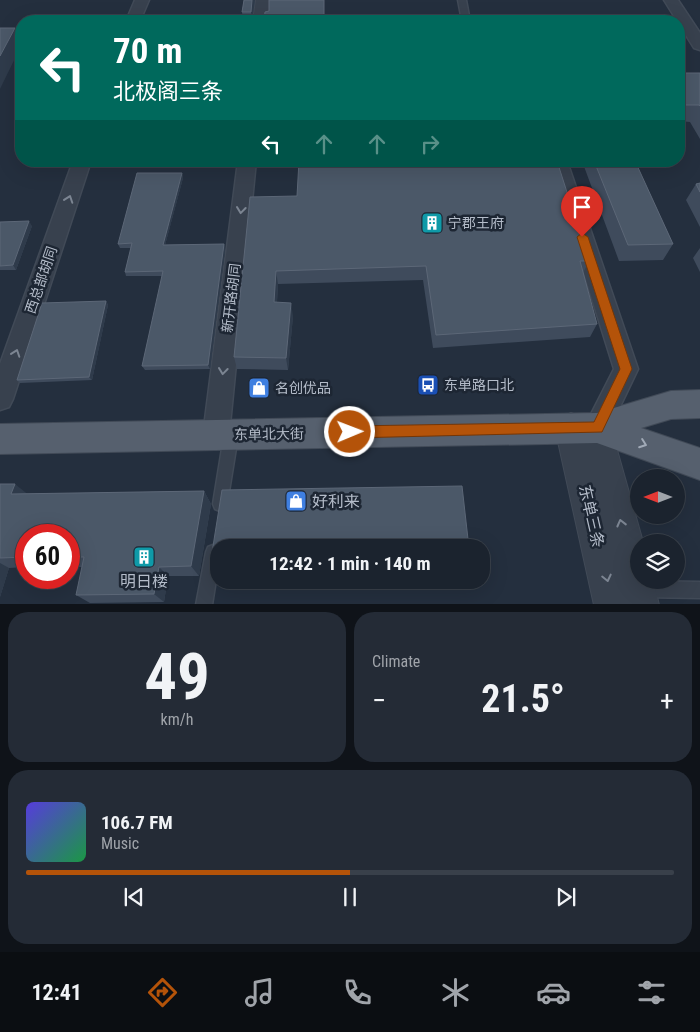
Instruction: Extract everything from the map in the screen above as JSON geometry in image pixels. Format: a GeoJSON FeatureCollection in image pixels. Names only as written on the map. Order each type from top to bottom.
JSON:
{"type":"FeatureCollection","features":[{"type":"Feature","properties":{"kind":"main road","name":"东单北大街"},"geometry":{"type":"LineString","coordinates":[[0,439],[584,428],[671,405],[700,404]]}},
{"type":"Feature","properties":{"kind":"main road","name":"东单北大街"},"geometry":{"type":"LineString","coordinates":[[584,428],[700,464]]}},
{"type":"Feature","properties":{"kind":"street"},"geometry":{"type":"LineString","coordinates":[[136,15],[142,0]]}},
{"type":"Feature","properties":{"kind":"street"},"geometry":{"type":"LineString","coordinates":[[262,15],[263,0]]}},
{"type":"Feature","properties":{"kind":"street"},"geometry":{"type":"LineString","coordinates":[[671,0],[681,15]]}},
{"type":"Feature","properties":{"kind":"street"},"geometry":{"type":"LineString","coordinates":[[685,21],[700,44]]}},
{"type":"Feature","properties":{"kind":"street","name":"西总部胡同"},"geometry":{"type":"LineString","coordinates":[[0,399],[80,167]]}},
{"type":"Feature","properties":{"kind":"street","name":"新开路胡同"},"geometry":{"type":"LineString","coordinates":[[223,434],[246,167]]}},
{"type":"Feature","properties":{"kind":"street"},"geometry":{"type":"LineString","coordinates":[[560,167],[626,369],[584,428]]}},
{"type":"Feature","properties":{"kind":"street","name":"东单三条"},"geometry":{"type":"LineString","coordinates":[[584,428],[631,599]]}},
{"type":"Feature","properties":{"kind":"lane"},"geometry":{"type":"LineString","coordinates":[[462,0],[465,15]]}},
{"type":"Feature","properties":{"kind":"lane"},"geometry":{"type":"LineString","coordinates":[[218,518],[223,434]]}},
{"type":"Feature","properties":{"kind":"lane"},"geometry":{"type":"LineString","coordinates":[[204,604],[215,537]]}},
{"type":"Feature","properties":{"kind":"lane"},"geometry":{"type":"LineString","coordinates":[[631,599],[700,590]]}},
{"type":"Feature","properties":{"kind":"building"},"geometry":{"type":"Polygon","coordinates":[[[244,0],[252,0],[251,12],[242,12],[244,0]]]}},
{"type":"Feature","properties":{"kind":"building"},"geometry":{"type":"Polygon","coordinates":[[[269,0],[324,0],[324,15],[265,15],[265,12],[269,11],[269,0]]]}},
{"type":"Feature","properties":{"kind":"building"},"geometry":{"type":"Polygon","coordinates":[[[0,28],[15,28],[0,56],[0,28]]]}},
{"type":"Feature","properties":{"kind":"building"},"geometry":{"type":"Polygon","coordinates":[[[685,73],[700,73],[699,105],[685,105],[685,73]]]}},
{"type":"Feature","properties":{"kind":"building","name":"宁郡王府"},"geometry":{"type":"Polygon","coordinates":[[[299,167],[559,167],[589,261],[580,261],[597,324],[436,335],[426,266],[276,271],[274,302],[291,303],[286,358],[234,357],[250,197],[297,196],[299,167]]]}},
{"type":"Feature","properties":{"kind":"building"},"geometry":{"type":"Polygon","coordinates":[[[596,167],[638,167],[673,244],[628,245],[596,167]]]}},
{"type":"Feature","properties":{"kind":"building"},"geometry":{"type":"Polygon","coordinates":[[[137,173],[182,173],[163,245],[224,244],[208,365],[142,366],[163,271],[125,272],[132,243],[118,244],[137,173]]]}},
{"type":"Feature","properties":{"kind":"building"},"geometry":{"type":"Polygon","coordinates":[[[700,183],[700,192],[696,184],[700,183]]]}},
{"type":"Feature","properties":{"kind":"building"},"geometry":{"type":"Polygon","coordinates":[[[29,221],[13,265],[0,266],[0,222],[29,221]]]}},
{"type":"Feature","properties":{"kind":"building"},"geometry":{"type":"Polygon","coordinates":[[[106,301],[89,377],[17,380],[42,303],[106,301]]]}},
{"type":"Feature","properties":{"kind":"building"},"geometry":{"type":"Polygon","coordinates":[[[0,484],[15,484],[11,494],[204,491],[191,566],[159,567],[154,594],[76,595],[77,589],[80,589],[80,576],[84,557],[80,557],[80,524],[15,524],[15,557],[0,558],[0,484]]]}},
{"type":"Feature","properties":{"kind":"building"},"geometry":{"type":"Polygon","coordinates":[[[462,486],[468,539],[214,539],[222,490],[462,486]]]}},
{"type":"Feature","properties":{"kind":"place","name":"宁郡王府"},"geometry":{"type":"Point","coordinates":[432,223]}},
{"type":"Feature","properties":{"kind":"place","name":"东单路口北"},"geometry":{"type":"Point","coordinates":[428,385]}},
{"type":"Feature","properties":{"kind":"place","name":"名创优品"},"geometry":{"type":"Point","coordinates":[259,388]}},
{"type":"Feature","properties":{"kind":"place","name":"好利来"},"geometry":{"type":"Point","coordinates":[296,501]}},
{"type":"Feature","properties":{"kind":"place","name":"明日楼"},"geometry":{"type":"Point","coordinates":[144,557]}},
{"type":"Feature","properties":{"kind":"route"},"geometry":{"type":"LineString","coordinates":[[350,432],[597,428],[626,369],[582,237]]}}]}
